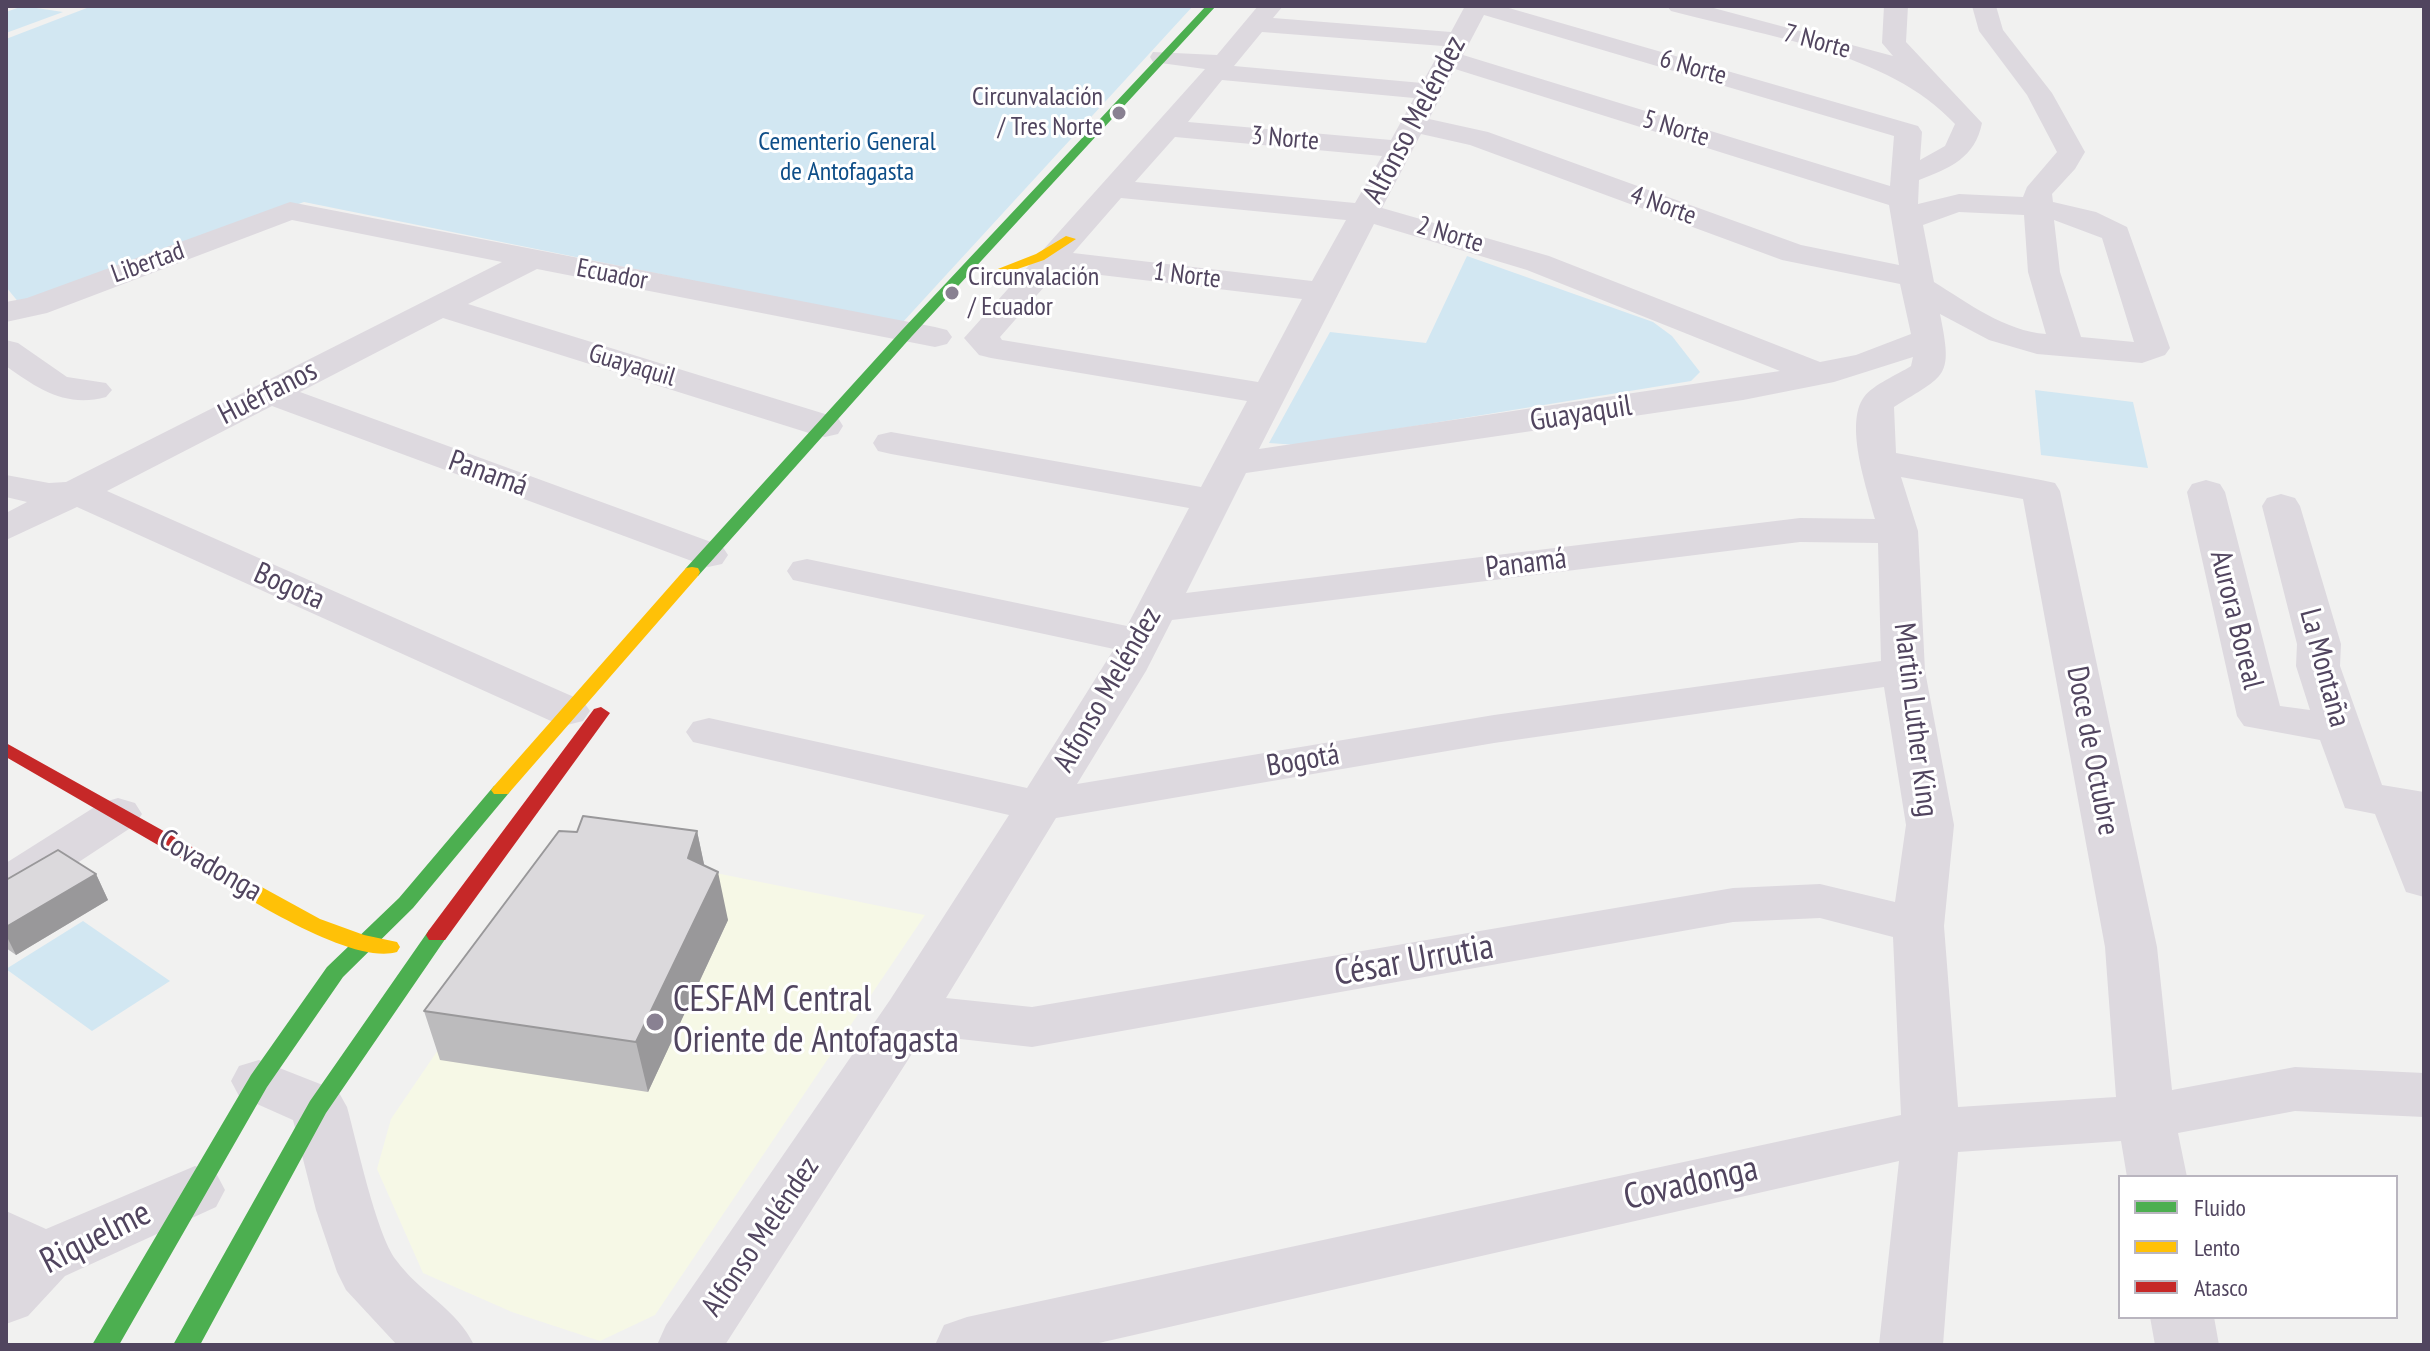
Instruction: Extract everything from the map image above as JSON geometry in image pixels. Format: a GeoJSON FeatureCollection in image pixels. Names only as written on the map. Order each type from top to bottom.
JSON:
{"type":"FeatureCollection","features":[{"type":"Feature","properties":{"kind":"main road"},"geometry":{"type":"LineString","coordinates":[[105,1345],[259,1081],[335,972],[406,903],[567,711],[825,426],[926,338],[1219,9]]}},
{"type":"Feature","properties":{"kind":"main road"},"geometry":{"type":"LineString","coordinates":[[1091,163],[1174,58]]}},
{"type":"Feature","properties":{"kind":"main road"},"geometry":{"type":"LineString","coordinates":[[1021,241],[986,279],[1062,250]]}},
{"type":"Feature","properties":{"kind":"main road"},"geometry":{"type":"LineString","coordinates":[[186,1345],[318,1107],[404,987],[425,951],[615,696]]}},
{"type":"Feature","properties":{"kind":"main road","name":"Covadonga"},"geometry":{"type":"LineString","coordinates":[[6,749],[323,930],[362,944],[425,951]]}},
{"type":"Feature","properties":{"kind":"street","name":"7 Norte"},"geometry":{"type":"LineString","coordinates":[[1679,6],[1881,60],[1947,97]]}},
{"type":"Feature","properties":{"kind":"street"},"geometry":{"type":"LineString","coordinates":[[1894,6],[1894,43],[1969,123],[1967,140],[1952,157],[1906,182],[1936,207],[1957,203],[2039,211]]}},
{"type":"Feature","properties":{"kind":"street"},"geometry":{"type":"LineString","coordinates":[[1984,6],[1991,31],[2039,93],[2071,152],[2069,162],[2049,177],[2037,193],[2044,272],[2064,337],[2056,345]]}},
{"type":"Feature","properties":{"kind":"street"},"geometry":{"type":"LineString","coordinates":[[1264,15],[1062,250],[983,335],[982,342],[991,348],[1269,394]]}},
{"type":"Feature","properties":{"kind":"street","name":"5 Norte"},"geometry":{"type":"LineString","coordinates":[[1264,15],[1444,68],[1906,182]]}},
{"type":"Feature","properties":{"kind":"street","name":"4 Norte"},"geometry":{"type":"LineString","coordinates":[[1174,58],[1220,68],[1444,68],[1478,138],[1793,253],[1916,282],[1997,333],[2029,343],[2142,353],[2153,348],[2116,233],[2100,224],[2039,211]]}},
{"type":"Feature","properties":{"kind":"street","name":"3 Norte"},"geometry":{"type":"LineString","coordinates":[[1168,128],[1444,68]]}},
{"type":"Feature","properties":{"kind":"street","name":"6 Norte"},"geometry":{"type":"LineString","coordinates":[[1444,68],[1906,182]]}},
{"type":"Feature","properties":{"kind":"street","name":"Alfonso Meléndez"},"geometry":{"type":"LineString","coordinates":[[689,1345],[909,1014],[1148,625],[1322,292],[1444,68]]}},
{"type":"Feature","properties":{"kind":"street","name":"Martin Luther King"},"geometry":{"type":"LineString","coordinates":[[1906,182],[1916,282],[1931,354],[1927,371],[1879,401],[1874,412],[1878,461],[1898,531],[1903,671],[1930,825],[1918,926],[1931,1131],[1911,1345]]}},
{"type":"Feature","properties":{"kind":"street","name":"2 Norte"},"geometry":{"type":"LineString","coordinates":[[1114,189],[1365,213],[1454,236],[1680,317],[1822,375]]}},
{"type":"Feature","properties":{"kind":"street","name":"Ecuador"},"geometry":{"type":"LineString","coordinates":[[290,211],[926,338]]}},
{"type":"Feature","properties":{"kind":"street","name":"Libertad"},"geometry":{"type":"LineString","coordinates":[[6,312],[35,306],[290,211]]}},
{"type":"Feature","properties":{"kind":"street","name":"1 Norte"},"geometry":{"type":"LineString","coordinates":[[1062,250],[1322,292]]}},
{"type":"Feature","properties":{"kind":"street","name":"Huérfanos"},"geometry":{"type":"LineString","coordinates":[[6,528],[532,259]]}},
{"type":"Feature","properties":{"kind":"street","name":"Guayaquil"},"geometry":{"type":"LineString","coordinates":[[439,306],[825,426]]}},
{"type":"Feature","properties":{"kind":"street","name":"2 Norte"},"geometry":{"type":"LineString","coordinates":[[1680,317],[1743,389]]}},
{"type":"Feature","properties":{"kind":"street","name":"Guayaquil"},"geometry":{"type":"LineString","coordinates":[[891,443],[1221,483],[1822,375],[1926,340]]}},
{"type":"Feature","properties":{"kind":"street"},"geometry":{"type":"LineString","coordinates":[[6,350],[58,387],[94,390]]}},
{"type":"Feature","properties":{"kind":"street","name":"Panamá"},"geometry":{"type":"LineString","coordinates":[[268,392],[708,555]]}},
{"type":"Feature","properties":{"kind":"street","name":"Doce de Octubre"},"geometry":{"type":"LineString","coordinates":[[1878,461],[2041,491],[2131,947],[2146,1117],[2157,1175]]}},
{"type":"Feature","properties":{"kind":"street","name":"Bogota"},"geometry":{"type":"LineString","coordinates":[[6,486],[49,495],[78,493],[567,711]]}},
{"type":"Feature","properties":{"kind":"street","name":"Aurora Boreal"},"geometry":{"type":"LineString","coordinates":[[2206,492],[2260,716],[2339,729]]}},
{"type":"Feature","properties":{"kind":"street","name":"La Montaña"},"geometry":{"type":"LineString","coordinates":[[2281,506],[2319,644],[2318,666],[2362,797],[2409,804],[2424,880]]}},
{"type":"Feature","properties":{"kind":"street","name":"Panamá"},"geometry":{"type":"LineString","coordinates":[[807,571],[1148,625],[1800,530],[1898,531]]}},
{"type":"Feature","properties":{"kind":"street","name":"Bogotá"},"geometry":{"type":"LineString","coordinates":[[709,732],[1039,806],[1494,729],[1903,671]]}},
{"type":"Feature","properties":{"kind":"street"},"geometry":{"type":"LineString","coordinates":[[6,886],[118,814]]}},
{"type":"Feature","properties":{"kind":"street","name":"César Urrutia"},"geometry":{"type":"LineString","coordinates":[[909,1014],[1032,1027],[1733,905],[1820,901],[1918,926]]}},
{"type":"Feature","properties":{"kind":"street"},"geometry":{"type":"LineString","coordinates":[[259,1081],[318,1107],[346,1210],[368,1272],[403,1311],[442,1345]]}},
{"type":"Feature","properties":{"kind":"street","name":"Covadonga"},"geometry":{"type":"LineString","coordinates":[[967,1345],[1931,1131],[2146,1117],[2295,1089],[2424,1095]]}},
{"type":"Feature","properties":{"kind":"street","name":"Riquelme"},"geometry":{"type":"LineString","coordinates":[[18,1263],[195,1190]]}},
{"type":"Feature","properties":{"kind":"street"},"geometry":{"type":"LineString","coordinates":[[2182,1319],[2187,1345]]}},
{"type":"Feature","properties":{"kind":"shaded area","name":"CESFAM Central Oriente de Antofagasta"},"geometry":{"type":"Polygon","coordinates":[[[561,842],[925,915],[655,1315],[600,1341],[512,1312],[423,1273],[377,1169],[391,1119],[523,925],[561,842]]]}},
{"type":"Feature","properties":{"kind":"green space"},"geometry":{"type":"Polygon","coordinates":[[[23,6],[63,12],[6,33],[6,12],[23,6]]]}},
{"type":"Feature","properties":{"kind":"green space","name":"Cementerio General de Antofagasta"},"geometry":{"type":"Polygon","coordinates":[[[92,6],[1193,6],[902,323],[304,202],[20,304],[6,287],[6,39],[92,6]]]}},
{"type":"Feature","properties":{"kind":"green space"},"geometry":{"type":"Polygon","coordinates":[[[1467,256],[1653,322],[1672,336],[1700,372],[1691,381],[1298,445],[1269,443],[1330,332],[1426,343],[1467,256]]]}},
{"type":"Feature","properties":{"kind":"green space"},"geometry":{"type":"Polygon","coordinates":[[[2035,390],[2133,402],[2148,468],[2041,455],[2035,390]]]}},
{"type":"Feature","properties":{"kind":"green space"},"geometry":{"type":"Polygon","coordinates":[[[83,921],[170,981],[92,1031],[6,969],[83,921]]]}},
{"type":"Feature","properties":{"kind":"building"},"geometry":{"type":"Polygon","coordinates":[[[583,816],[697,831],[688,858],[718,872],[636,1042],[424,1011],[559,831],[577,832],[583,816]]]}},
{"type":"Feature","properties":{"kind":"building"},"geometry":{"type":"Polygon","coordinates":[[[58,850],[96,874],[6,927],[6,880],[58,850]]]}},
{"type":"Feature","properties":{"kind":"traffic: fast"},"geometry":{"type":"LineString","coordinates":[[692,572],[907,333],[1211,6]]}},
{"type":"Feature","properties":{"kind":"traffic: fast"},"geometry":{"type":"LineString","coordinates":[[105,1345],[259,1081],[335,972],[406,903],[501,790]]}},
{"type":"Feature","properties":{"kind":"traffic: fast"},"geometry":{"type":"LineString","coordinates":[[186,1345],[318,1107],[437,935]]}},
{"type":"Feature","properties":{"kind":"traffic: slow"},"geometry":{"type":"LineString","coordinates":[[991,274],[1040,257],[1070,239]]}},
{"type":"Feature","properties":{"kind":"traffic: slow"},"geometry":{"type":"LineString","coordinates":[[501,790],[692,572]]}},
{"type":"Feature","properties":{"kind":"traffic: slow"},"geometry":{"type":"LineString","coordinates":[[196,858],[313,924],[363,942],[389,947]]}},
{"type":"Feature","properties":{"kind":"traffic: jam"},"geometry":{"type":"LineString","coordinates":[[437,935],[601,713]]}},
{"type":"Feature","properties":{"kind":"traffic: jam"},"geometry":{"type":"LineString","coordinates":[[6,749],[196,858]]}},
{"type":"Feature","properties":{"kind":"place","name":"Circunvalación / Tres Norte"},"geometry":{"type":"Point","coordinates":[1119,113]}},
{"type":"Feature","properties":{"kind":"place","name":"Circunvalación / Ecuador"},"geometry":{"type":"Point","coordinates":[952,293]}},
{"type":"Feature","properties":{"kind":"place","name":"CESFAM Central Oriente de Antofagasta"},"geometry":{"type":"Point","coordinates":[655,1022]}}]}
